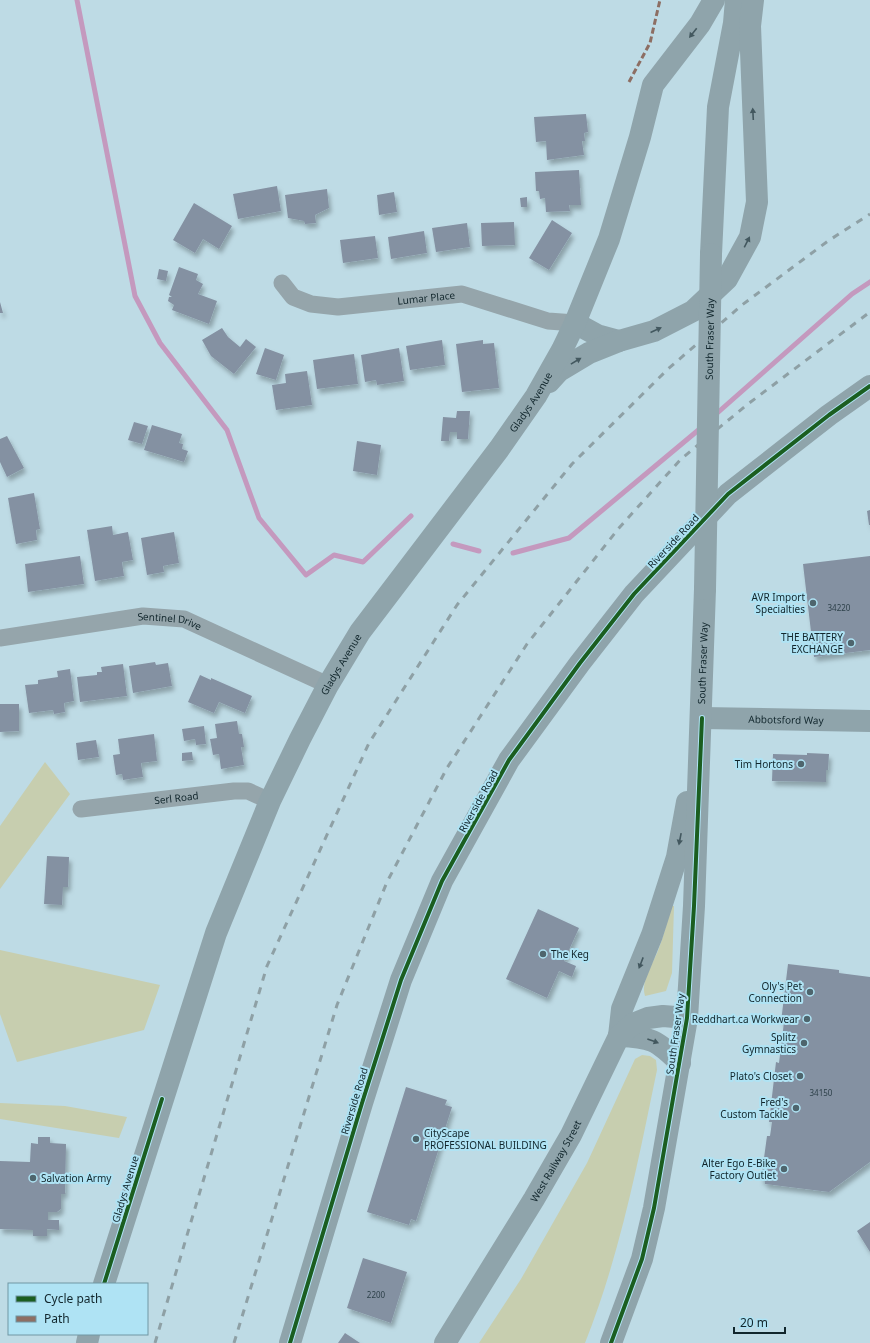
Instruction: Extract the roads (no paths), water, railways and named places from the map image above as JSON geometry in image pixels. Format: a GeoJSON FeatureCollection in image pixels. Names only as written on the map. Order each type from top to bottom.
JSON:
{"type":"FeatureCollection","features":[{"type":"Feature","properties":{"kind":"street","name":"Gladys Avenue"},"geometry":{"type":"LineString","coordinates":[[104,1283],[216,933],[270,801],[328,685],[360,632],[499,449],[536,396],[575,323],[609,239],[640,137],[653,86],[700,24],[714,0]]}},
{"type":"Feature","properties":{"kind":"street","name":"South Fraser Way"},"geometry":{"type":"LineString","coordinates":[[611,1343],[642,1259],[649,1230],[687,1018],[694,906],[702,718],[711,254],[718,107],[734,23],[736,0]]}},
{"type":"Feature","properties":{"kind":"street","name":"South Fraser Way"},"geometry":{"type":"LineString","coordinates":[[734,23],[743,0]]}},
{"type":"Feature","properties":{"kind":"street"},"geometry":{"type":"LineString","coordinates":[[536,396],[559,371],[589,353],[619,341],[654,331],[693,311],[727,278],[750,237],[757,202],[750,26],[753,0]]}},
{"type":"Feature","properties":{"kind":"street","name":"Lumar Place"},"geometry":{"type":"LineString","coordinates":[[282,283],[293,297],[311,304],[338,307],[462,294],[548,321],[575,323]]}},
{"type":"Feature","properties":{"kind":"street"},"geometry":{"type":"LineString","coordinates":[[575,323],[597,334],[619,341]]}},
{"type":"Feature","properties":{"kind":"street","name":"Riverside Road"},"geometry":{"type":"LineString","coordinates":[[290,1343],[362,1103],[401,980],[442,881],[510,760],[580,663],[634,594],[728,494],[829,415],[870,386]]}},
{"type":"Feature","properties":{"kind":"street","name":"Sentinel Drive"},"geometry":{"type":"LineString","coordinates":[[0,638],[143,616],[184,619],[328,685]]}},
{"type":"Feature","properties":{"kind":"street"},"geometry":{"type":"LineString","coordinates":[[680,1063],[658,1042],[639,1037],[619,1036],[622,1009],[652,935],[676,857],[702,718]]}},
{"type":"Feature","properties":{"kind":"street","name":"Abbotsford Way"},"geometry":{"type":"LineString","coordinates":[[702,718],[870,721]]}},
{"type":"Feature","properties":{"kind":"street","name":"Serl Road"},"geometry":{"type":"LineString","coordinates":[[81,809],[234,791],[248,791],[270,801]]}},
{"type":"Feature","properties":{"kind":"street","name":"West Railway Street"},"geometry":{"type":"LineString","coordinates":[[445,1343],[534,1200],[571,1135],[619,1036],[632,1024],[648,1018],[663,1016],[687,1018]]}},
{"type":"Feature","properties":{"kind":"waterway"},"geometry":{"type":"LineString","coordinates":[[77,0],[135,296],[160,343],[227,430],[259,518],[306,575],[334,555],[363,562],[411,516]]}},
{"type":"Feature","properties":{"kind":"waterway"},"geometry":{"type":"LineString","coordinates":[[715,415],[852,294],[870,282]]}},
{"type":"Feature","properties":{"kind":"waterway"},"geometry":{"type":"LineString","coordinates":[[513,553],[569,538],[702,427]]}},
{"type":"Feature","properties":{"kind":"waterway"},"geometry":{"type":"LineString","coordinates":[[453,544],[479,551]]}},
{"type":"Feature","properties":{"kind":"railway"},"geometry":{"type":"LineString","coordinates":[[155,1343],[267,966],[369,743],[457,605],[572,464],[668,369],[742,305],[828,241],[870,214]]}},
{"type":"Feature","properties":{"kind":"railway"},"geometry":{"type":"LineString","coordinates":[[234,1343],[337,1005],[387,882],[447,768],[527,644],[619,528],[681,459],[748,404],[870,312]]}},
{"type":"Feature","properties":{"kind":"place","name":"AVR Import Specialties"},"geometry":{"type":"Point","coordinates":[813,603]}},
{"type":"Feature","properties":{"kind":"place","name":"THE BATTERY EXCHANGE"},"geometry":{"type":"Point","coordinates":[851,643]}},
{"type":"Feature","properties":{"kind":"place","name":"Tim Hortons"},"geometry":{"type":"Point","coordinates":[801,764]}},
{"type":"Feature","properties":{"kind":"place","name":"The Keg"},"geometry":{"type":"Point","coordinates":[543,954]}},
{"type":"Feature","properties":{"kind":"place","name":"Oly's Pet Connection"},"geometry":{"type":"Point","coordinates":[810,992]}},
{"type":"Feature","properties":{"kind":"place","name":"Reddhart.ca Workwear"},"geometry":{"type":"Point","coordinates":[807,1019]}},
{"type":"Feature","properties":{"kind":"place","name":"Splitz Gymnastics"},"geometry":{"type":"Point","coordinates":[804,1043]}},
{"type":"Feature","properties":{"kind":"place","name":"Plato's Closet"},"geometry":{"type":"Point","coordinates":[800,1076]}},
{"type":"Feature","properties":{"kind":"place","name":"Fred's Custom Tackle"},"geometry":{"type":"Point","coordinates":[796,1108]}},
{"type":"Feature","properties":{"kind":"place","name":"CityScape PROFESSIONAL BUILDING"},"geometry":{"type":"Point","coordinates":[416,1139]}},
{"type":"Feature","properties":{"kind":"place","name":"Alter Ego E-Bike Factory Outlet"},"geometry":{"type":"Point","coordinates":[784,1169]}},
{"type":"Feature","properties":{"kind":"place","name":"Salvation Army"},"geometry":{"type":"Point","coordinates":[33,1178]}}]}
